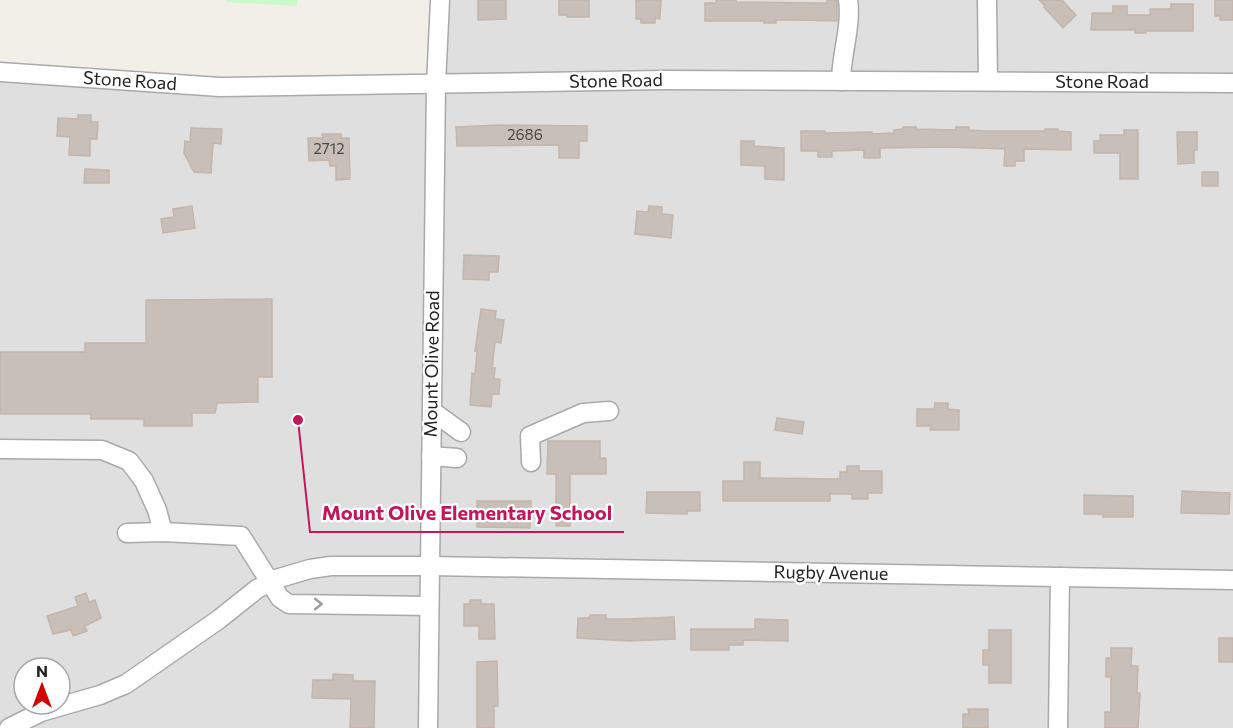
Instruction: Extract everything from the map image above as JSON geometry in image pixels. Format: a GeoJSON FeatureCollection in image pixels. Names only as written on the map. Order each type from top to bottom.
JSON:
{"type":"FeatureCollection","features":[{"type":"Feature","properties":{"kind":"street","name":"Mount Olive Road"},"geometry":{"type":"LineString","coordinates":[[428,728],[436,84],[440,0]]}},
{"type":"Feature","properties":{"kind":"street"},"geometry":{"type":"LineString","coordinates":[[841,81],[848,0]]}},
{"type":"Feature","properties":{"kind":"street"},"geometry":{"type":"LineString","coordinates":[[987,0],[988,81]]}},
{"type":"Feature","properties":{"kind":"street","name":"Stone Road"},"geometry":{"type":"LineString","coordinates":[[0,72],[220,87],[664,80],[1233,82]]}},
{"type":"Feature","properties":{"kind":"street"},"geometry":{"type":"LineString","coordinates":[[432,411],[461,432]]}},
{"type":"Feature","properties":{"kind":"street"},"geometry":{"type":"LineString","coordinates":[[531,462],[530,436],[583,413],[609,411]]}},
{"type":"Feature","properties":{"kind":"street"},"geometry":{"type":"LineString","coordinates":[[0,449],[102,450],[129,461],[144,481],[157,510],[163,532]]}},
{"type":"Feature","properties":{"kind":"street"},"geometry":{"type":"LineString","coordinates":[[431,456],[457,458]]}},
{"type":"Feature","properties":{"kind":"street"},"geometry":{"type":"LineString","coordinates":[[127,533],[163,532],[241,536],[280,598],[289,604],[429,606]]}},
{"type":"Feature","properties":{"kind":"street","name":"Rugby Avenue"},"geometry":{"type":"LineString","coordinates":[[9,728],[41,712],[100,695],[126,684],[218,620],[257,589],[276,579],[310,569],[331,566],[1233,580]]}},
{"type":"Feature","properties":{"kind":"street"},"geometry":{"type":"LineString","coordinates":[[1058,728],[1060,577]]}},
{"type":"Feature","properties":{"kind":"shaded area"},"geometry":{"type":"Polygon","coordinates":[[[434,0],[1233,0],[1233,728],[0,728],[0,78],[430,94],[434,0]]]}},
{"type":"Feature","properties":{"kind":"green space"},"geometry":{"type":"Polygon","coordinates":[[[227,0],[297,0],[297,6],[227,2],[227,0]]]}},
{"type":"Feature","properties":{"kind":"building"},"geometry":{"type":"Polygon","coordinates":[[[478,0],[506,0],[506,19],[478,20],[478,0]]]}},
{"type":"Feature","properties":{"kind":"building"},"geometry":{"type":"Polygon","coordinates":[[[559,0],[589,0],[589,17],[559,15],[559,0]]]}},
{"type":"Feature","properties":{"kind":"building"},"geometry":{"type":"Polygon","coordinates":[[[636,0],[661,0],[660,19],[655,18],[655,23],[641,23],[641,19],[636,19],[636,0]]]}},
{"type":"Feature","properties":{"kind":"building"},"geometry":{"type":"Polygon","coordinates":[[[716,0],[827,3],[827,0],[837,0],[837,21],[776,20],[776,23],[764,23],[764,21],[705,21],[705,3],[716,3],[716,0]]]}},
{"type":"Feature","properties":{"kind":"building"},"geometry":{"type":"Polygon","coordinates":[[[1039,0],[1062,0],[1076,15],[1063,28],[1039,0]]]}},
{"type":"Feature","properties":{"kind":"building"},"geometry":{"type":"Polygon","coordinates":[[[1215,0],[1233,0],[1233,20],[1220,20],[1220,16],[1215,16],[1215,0]]]}},
{"type":"Feature","properties":{"kind":"building"},"geometry":{"type":"Polygon","coordinates":[[[1171,4],[1193,4],[1193,31],[1135,33],[1135,30],[1091,30],[1092,13],[1113,13],[1113,6],[1127,6],[1127,15],[1150,15],[1150,9],[1171,9],[1171,4]]]}},
{"type":"Feature","properties":{"kind":"building"},"geometry":{"type":"Polygon","coordinates":[[[78,115],[91,115],[91,122],[98,122],[97,139],[90,139],[90,156],[69,155],[70,137],[57,136],[58,118],[78,119],[78,115]]]}},
{"type":"Feature","properties":{"kind":"building"},"geometry":{"type":"Polygon","coordinates":[[[587,126],[587,141],[579,141],[579,158],[559,158],[559,145],[457,146],[456,127],[587,126]]]}},
{"type":"Feature","properties":{"kind":"building"},"geometry":{"type":"Polygon","coordinates":[[[903,127],[956,130],[956,127],[969,127],[969,130],[984,131],[1058,129],[1058,131],[1071,132],[1071,150],[1024,149],[1024,161],[1015,161],[1015,166],[1004,166],[1005,149],[880,148],[880,158],[864,158],[864,150],[832,151],[832,157],[818,157],[818,151],[801,151],[801,131],[872,132],[872,134],[894,133],[894,130],[903,129],[903,127]]]}},
{"type":"Feature","properties":{"kind":"building"},"geometry":{"type":"Polygon","coordinates":[[[191,128],[222,129],[221,144],[213,143],[211,173],[194,172],[184,153],[185,141],[190,142],[191,128]]]}},
{"type":"Feature","properties":{"kind":"building"},"geometry":{"type":"Polygon","coordinates":[[[1124,130],[1138,130],[1138,179],[1120,179],[1120,153],[1094,153],[1094,141],[1100,141],[1100,135],[1124,135],[1124,130]]]}},
{"type":"Feature","properties":{"kind":"building"},"geometry":{"type":"Polygon","coordinates":[[[1177,132],[1197,132],[1194,163],[1178,164],[1177,132]]]}},
{"type":"Feature","properties":{"kind":"building"},"geometry":{"type":"Polygon","coordinates":[[[322,134],[341,134],[341,138],[349,138],[350,179],[336,180],[336,166],[330,166],[329,160],[309,161],[308,138],[323,138],[322,134]]]}},
{"type":"Feature","properties":{"kind":"building"},"geometry":{"type":"Polygon","coordinates":[[[741,141],[754,141],[754,146],[784,148],[784,180],[765,179],[765,166],[741,165],[741,141]]]}},
{"type":"Feature","properties":{"kind":"building"},"geometry":{"type":"Polygon","coordinates":[[[85,169],[109,170],[109,183],[84,183],[85,169]]]}},
{"type":"Feature","properties":{"kind":"building"},"geometry":{"type":"Polygon","coordinates":[[[1202,172],[1218,172],[1218,186],[1202,186],[1202,172]]]}},
{"type":"Feature","properties":{"kind":"building"},"geometry":{"type":"Polygon","coordinates":[[[192,206],[195,228],[163,233],[161,219],[174,217],[173,209],[192,206]]]}},
{"type":"Feature","properties":{"kind":"building"},"geometry":{"type":"Polygon","coordinates":[[[649,206],[662,207],[662,214],[673,215],[671,238],[635,234],[637,211],[648,212],[649,206]]]}},
{"type":"Feature","properties":{"kind":"building"},"geometry":{"type":"Polygon","coordinates":[[[464,255],[499,256],[498,272],[489,272],[489,280],[463,279],[464,255]]]}},
{"type":"Feature","properties":{"kind":"building"},"geometry":{"type":"Polygon","coordinates":[[[272,299],[272,377],[258,377],[258,402],[217,403],[215,413],[192,413],[192,426],[144,426],[144,419],[91,419],[91,414],[0,414],[0,352],[85,352],[85,343],[146,343],[146,300],[272,299]]]}},
{"type":"Feature","properties":{"kind":"building"},"geometry":{"type":"Polygon","coordinates":[[[481,309],[496,311],[495,319],[504,320],[501,343],[495,342],[492,368],[495,368],[494,379],[500,379],[499,394],[492,394],[491,407],[470,405],[481,309]]]}},
{"type":"Feature","properties":{"kind":"building"},"geometry":{"type":"Polygon","coordinates":[[[935,403],[948,403],[948,409],[959,410],[959,430],[930,430],[931,426],[917,426],[917,409],[934,409],[935,403]]]}},
{"type":"Feature","properties":{"kind":"building"},"geometry":{"type":"Polygon","coordinates":[[[777,418],[804,422],[802,434],[775,430],[777,418]]]}},
{"type":"Feature","properties":{"kind":"building"},"geometry":{"type":"Polygon","coordinates":[[[548,441],[600,441],[600,458],[606,458],[606,474],[570,474],[570,526],[556,526],[556,474],[547,474],[548,441]]]}},
{"type":"Feature","properties":{"kind":"building"},"geometry":{"type":"Polygon","coordinates":[[[744,462],[760,462],[760,478],[840,479],[840,472],[847,472],[847,466],[859,466],[859,471],[882,471],[882,493],[868,493],[868,499],[852,499],[852,494],[830,494],[830,501],[723,501],[723,481],[744,481],[744,462]]]}},
{"type":"Feature","properties":{"kind":"building"},"geometry":{"type":"Polygon","coordinates":[[[1182,491],[1230,493],[1229,514],[1181,513],[1182,491]]]}},
{"type":"Feature","properties":{"kind":"building"},"geometry":{"type":"Polygon","coordinates":[[[647,492],[700,492],[700,511],[687,511],[687,514],[646,513],[647,492]]]}},
{"type":"Feature","properties":{"kind":"building"},"geometry":{"type":"Polygon","coordinates":[[[1084,495],[1133,496],[1133,517],[1103,517],[1103,514],[1084,514],[1084,495]]]}},
{"type":"Feature","properties":{"kind":"building"},"geometry":{"type":"Polygon","coordinates":[[[477,501],[531,501],[530,528],[477,527],[477,501]]]}},
{"type":"Feature","properties":{"kind":"building"},"geometry":{"type":"Polygon","coordinates":[[[86,593],[89,602],[95,600],[101,618],[85,626],[87,631],[73,636],[71,630],[53,634],[47,616],[78,606],[75,597],[86,593]]]}},
{"type":"Feature","properties":{"kind":"building"},"geometry":{"type":"Polygon","coordinates":[[[470,600],[481,600],[481,604],[494,604],[495,639],[479,639],[479,626],[464,626],[464,604],[470,604],[470,600]]]}},
{"type":"Feature","properties":{"kind":"building"},"geometry":{"type":"Polygon","coordinates":[[[590,615],[606,615],[606,619],[674,617],[675,639],[630,641],[577,638],[578,618],[589,618],[590,615]]]}},
{"type":"Feature","properties":{"kind":"building"},"geometry":{"type":"Polygon","coordinates":[[[755,619],[788,620],[788,641],[743,640],[743,645],[729,645],[729,650],[691,650],[691,629],[755,629],[755,619]]]}},
{"type":"Feature","properties":{"kind":"building"},"geometry":{"type":"Polygon","coordinates":[[[989,630],[1011,630],[1011,683],[989,683],[989,665],[983,665],[983,650],[989,650],[989,630]]]}},
{"type":"Feature","properties":{"kind":"building"},"geometry":{"type":"Polygon","coordinates":[[[1219,638],[1233,638],[1233,662],[1219,662],[1219,638]]]}},
{"type":"Feature","properties":{"kind":"building"},"geometry":{"type":"Polygon","coordinates":[[[1111,648],[1132,648],[1131,666],[1138,666],[1137,693],[1140,693],[1138,728],[1105,728],[1105,712],[1111,712],[1111,677],[1106,677],[1106,658],[1111,658],[1111,648]]]}},
{"type":"Feature","properties":{"kind":"building"},"geometry":{"type":"Polygon","coordinates":[[[497,661],[498,706],[494,706],[494,728],[477,728],[477,662],[497,661]]]}},
{"type":"Feature","properties":{"kind":"building"},"geometry":{"type":"Polygon","coordinates":[[[333,674],[353,675],[353,681],[375,681],[374,728],[350,728],[351,699],[312,698],[313,680],[333,680],[333,674]]]}},
{"type":"Feature","properties":{"kind":"building"},"geometry":{"type":"Polygon","coordinates":[[[968,709],[988,709],[988,728],[963,728],[963,714],[969,714],[968,709]]]}},
{"type":"Feature","properties":{"kind":"place","name":"Mount Olive Elementary School"},"geometry":{"type":"Point","coordinates":[298,420]}}]}
